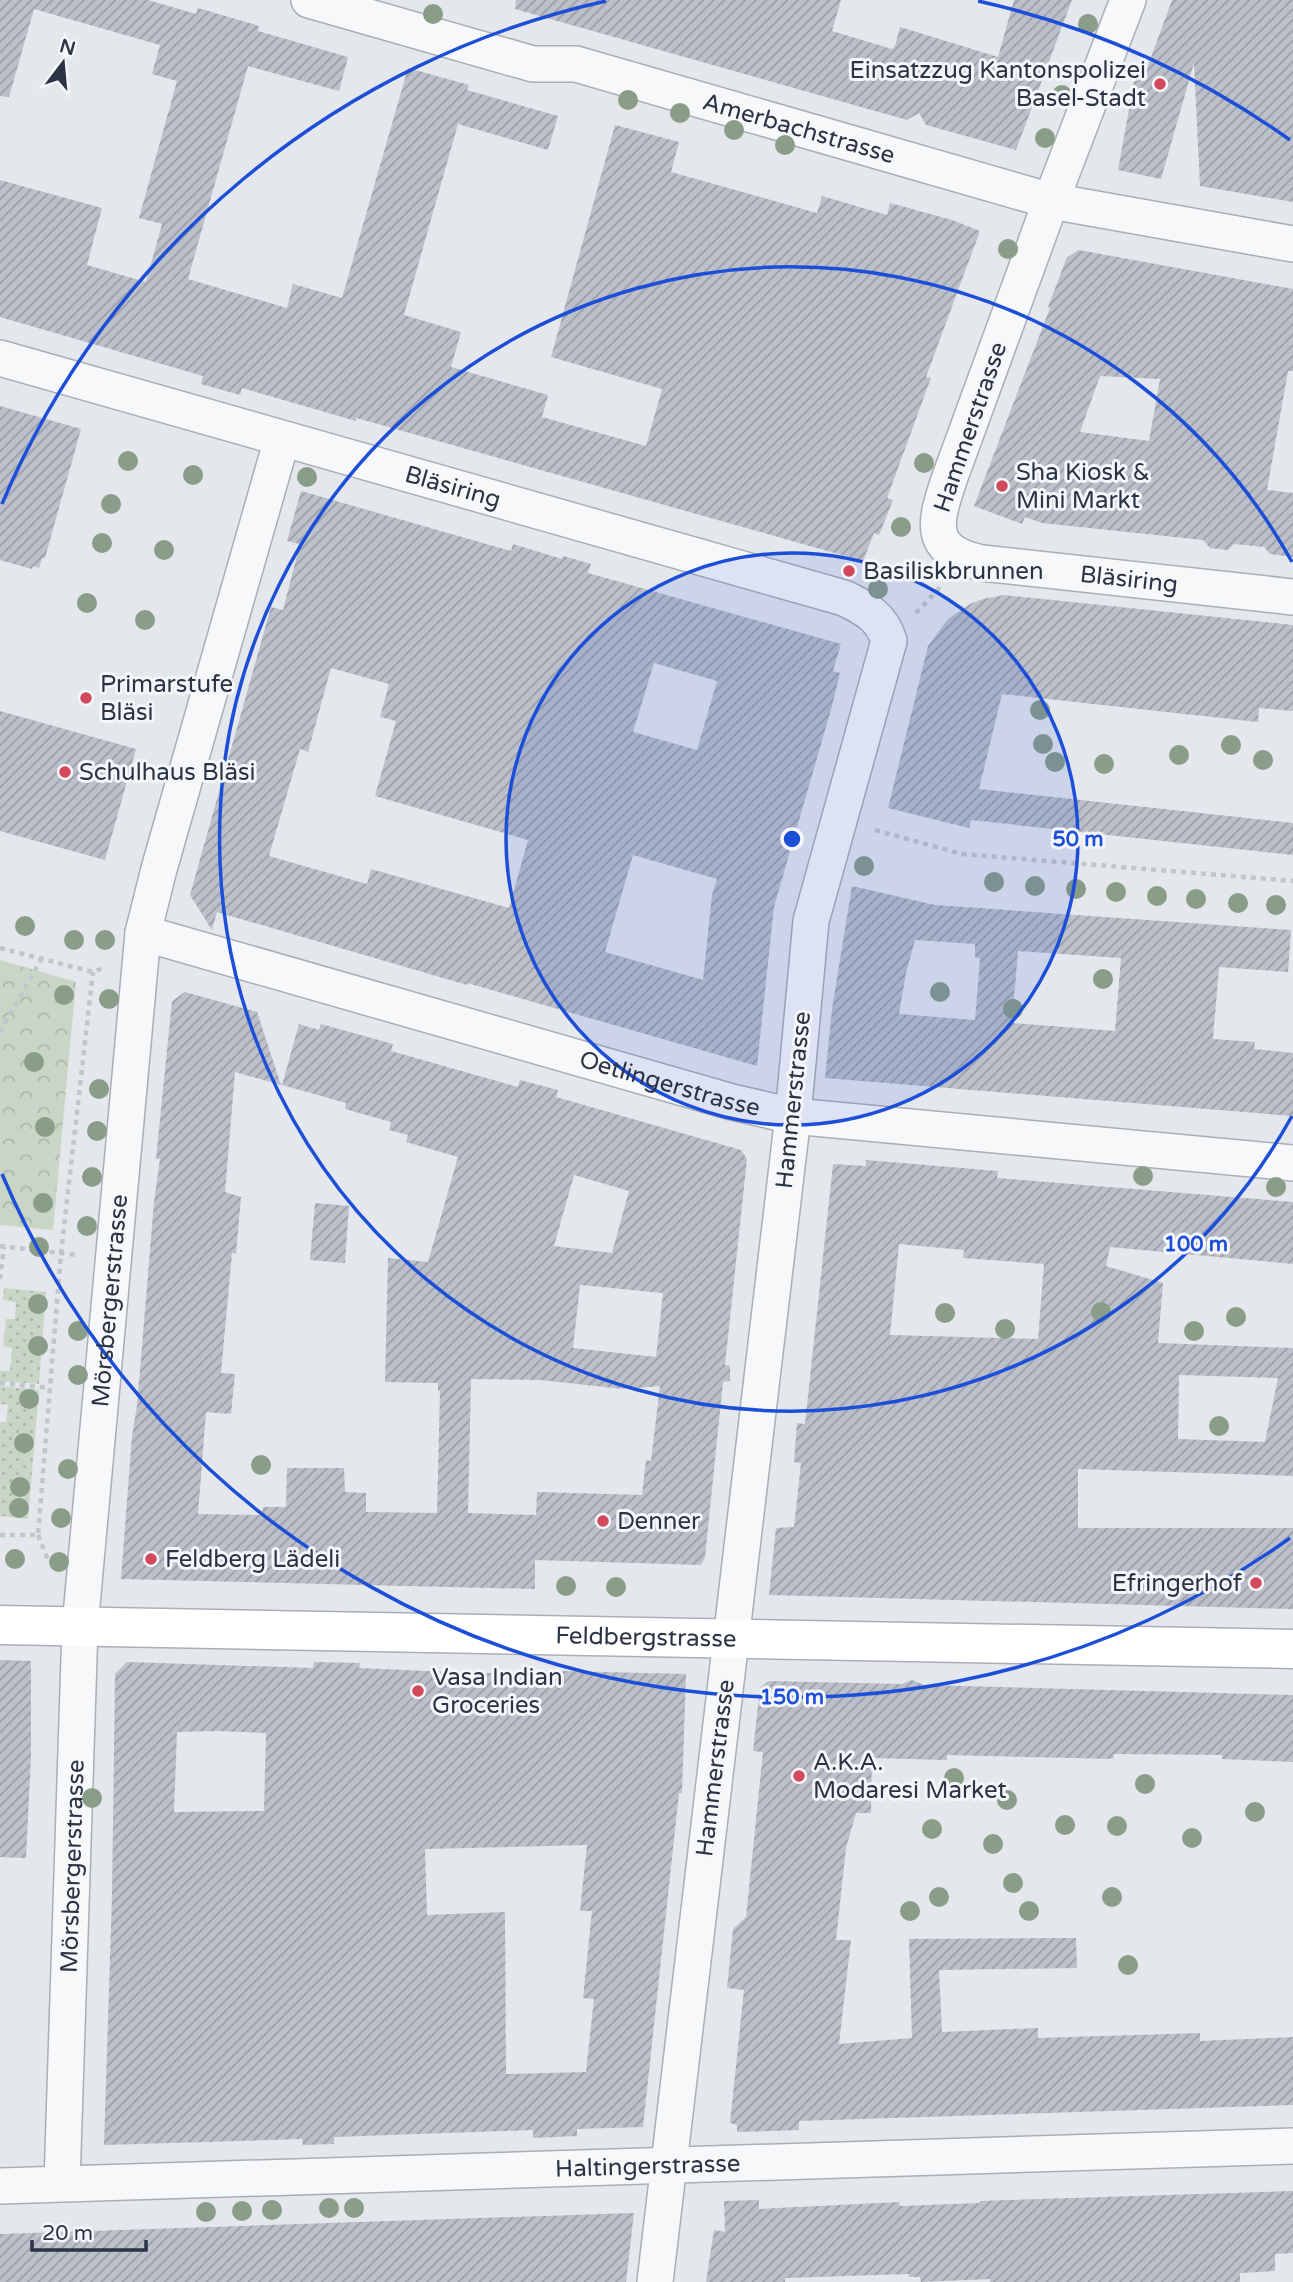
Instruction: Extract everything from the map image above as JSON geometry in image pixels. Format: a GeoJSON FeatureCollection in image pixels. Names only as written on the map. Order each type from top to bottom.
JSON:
{"type":"FeatureCollection","features":[{"type":"Feature","properties":{"kind":"main road","name":"Feldbergstrasse"},"geometry":{"type":"LineString","coordinates":[[0,1625],[1293,1648]]}},
{"type":"Feature","properties":{"kind":"street","name":"Amerbachstrasse"},"geometry":{"type":"LineString","coordinates":[[309,0],[533,64],[576,64],[1051,201],[1293,244]]}},
{"type":"Feature","properties":{"kind":"street","name":"Hammerstrasse"},"geometry":{"type":"LineString","coordinates":[[966,559],[951,550],[940,538],[937,521],[950,477],[1051,201],[1128,0]]}},
{"type":"Feature","properties":{"kind":"street","name":"Bläsiring"},"geometry":{"type":"LineString","coordinates":[[0,358],[844,598],[876,617],[885,628],[889,641]]}},
{"type":"Feature","properties":{"kind":"street","name":"Mörsbergerstrasse"},"geometry":{"type":"LineString","coordinates":[[62,2183],[80,1627],[143,933],[282,439]]}},
{"type":"Feature","properties":{"kind":"street","name":"Bläsiring"},"geometry":{"type":"LineString","coordinates":[[966,559],[1293,597]]}},
{"type":"Feature","properties":{"kind":"street","name":"Hammerstrasse"},"geometry":{"type":"LineString","coordinates":[[655,2282],[793,1115],[811,921],[889,641]]}},
{"type":"Feature","properties":{"kind":"street","name":"Oetlingerstrasse"},"geometry":{"type":"LineString","coordinates":[[143,933],[732,1102],[793,1115],[1293,1163]]}},
{"type":"Feature","properties":{"kind":"street","name":"Haltingerstrasse"},"geometry":{"type":"LineString","coordinates":[[0,2186],[1293,2146]]}},
{"type":"Feature","properties":{"kind":"path"},"geometry":{"type":"LineString","coordinates":[[889,641],[966,559]]}},
{"type":"Feature","properties":{"kind":"path"},"geometry":{"type":"LineString","coordinates":[[838,820],[962,854],[1293,881]]}},
{"type":"Feature","properties":{"kind":"path"},"geometry":{"type":"LineString","coordinates":[[0,948],[93,972],[61,1253],[38,1535],[0,1535]]}},
{"type":"Feature","properties":{"kind":"path"},"geometry":{"type":"LineString","coordinates":[[0,1032],[41,960]]}},
{"type":"Feature","properties":{"kind":"path"},"geometry":{"type":"LineString","coordinates":[[0,1279],[2,1246],[113,1259]]}},
{"type":"Feature","properties":{"kind":"path"},"geometry":{"type":"LineString","coordinates":[[0,1383],[50,1388]]}},
{"type":"Feature","properties":{"kind":"green space"},"geometry":{"type":"Polygon","coordinates":[[[0,960],[76,982],[53,1230],[0,1225],[0,960]]]}},
{"type":"Feature","properties":{"kind":"green space"},"geometry":{"type":"Polygon","coordinates":[[[4,1288],[46,1292],[39,1384],[0,1381],[0,1371],[10,1371],[12,1348],[3,1346],[6,1319],[15,1319],[16,1302],[3,1300],[4,1288]]]}},
{"type":"Feature","properties":{"kind":"green space"},"geometry":{"type":"Polygon","coordinates":[[[0,1386],[39,1390],[28,1519],[0,1516],[0,1422],[6,1422],[8,1405],[0,1404],[0,1386]]]}},
{"type":"Feature","properties":{"kind":"building"},"geometry":{"type":"Polygon","coordinates":[[[0,0],[148,0],[196,14],[198,8],[259,26],[258,31],[348,57],[339,91],[248,66],[188,279],[287,308],[293,284],[342,298],[408,68],[469,85],[467,90],[558,116],[548,150],[458,124],[404,315],[461,332],[451,367],[548,395],[542,417],[646,446],[662,389],[551,357],[615,125],[679,142],[671,172],[817,213],[822,196],[887,215],[890,203],[952,220],[980,231],[926,377],[931,378],[887,498],[893,500],[879,535],[874,533],[863,561],[360,419],[356,418],[356,421],[242,388],[240,395],[201,384],[203,376],[0,317],[0,180],[102,208],[87,265],[146,282],[162,224],[139,218],[177,81],[152,74],[160,45],[34,9],[9,97],[0,96],[0,0]]]}},
{"type":"Feature","properties":{"kind":"building"},"geometry":{"type":"Polygon","coordinates":[[[516,0],[841,0],[832,31],[892,49],[900,27],[998,57],[1014,0],[1072,0],[1016,150],[926,125],[919,113],[907,120],[515,9],[516,0]]]}},
{"type":"Feature","properties":{"kind":"building"},"geometry":{"type":"Polygon","coordinates":[[[1172,0],[1293,0],[1293,202],[1200,186],[1194,63],[1161,179],[1118,170],[1135,76],[1143,79],[1172,0]]]}},
{"type":"Feature","properties":{"kind":"building"},"geometry":{"type":"Polygon","coordinates":[[[1079,250],[1293,289],[1293,371],[1288,371],[1267,490],[1293,493],[1293,557],[1270,554],[1264,547],[1234,544],[1228,550],[1210,548],[1203,540],[1042,523],[1025,517],[1022,524],[974,506],[1067,257],[1079,250]],[[1100,376],[1080,432],[1149,441],[1160,379],[1100,376]]]}},
{"type":"Feature","properties":{"kind":"building"},"geometry":{"type":"Polygon","coordinates":[[[0,406],[81,429],[45,558],[42,558],[39,568],[33,566],[32,569],[0,560],[0,406]]]}},
{"type":"Feature","properties":{"kind":"building"},"geometry":{"type":"Polygon","coordinates":[[[301,491],[511,551],[513,544],[562,559],[563,556],[591,564],[588,573],[841,644],[833,671],[840,673],[832,706],[774,907],[757,1066],[217,912],[212,930],[190,895],[271,607],[283,610],[300,544],[287,541],[301,491]],[[654,663],[633,732],[697,750],[717,681],[654,663]],[[331,668],[308,752],[300,749],[269,856],[367,884],[371,869],[509,908],[528,840],[375,796],[396,721],[380,717],[389,684],[331,668]],[[633,855],[605,952],[703,980],[712,895],[717,879],[633,855]]]}},
{"type":"Feature","properties":{"kind":"building"},"geometry":{"type":"Polygon","coordinates":[[[1004,595],[1293,625],[1293,711],[1259,708],[1258,722],[1002,694],[979,789],[1293,823],[1293,855],[971,820],[969,828],[888,808],[928,646],[948,619],[970,604],[1004,595]]]}},
{"type":"Feature","properties":{"kind":"building","name":"Schulhaus Bläsi"},"geometry":{"type":"Polygon","coordinates":[[[0,711],[136,749],[105,860],[0,831],[0,711]]]}},
{"type":"Feature","properties":{"kind":"building"},"geometry":{"type":"Polygon","coordinates":[[[852,886],[935,905],[1291,930],[1288,972],[1219,967],[1213,1039],[1255,1042],[1254,1049],[1293,1053],[1293,1116],[825,1078],[832,1009],[852,886]],[[915,940],[899,1014],[975,1020],[980,958],[975,957],[975,944],[915,940]],[[1018,951],[1012,1023],[1115,1031],[1121,958],[1018,951]]]}},
{"type":"Feature","properties":{"kind":"building"},"geometry":{"type":"Polygon","coordinates":[[[185,992],[257,1012],[281,1085],[235,1072],[225,1192],[241,1197],[236,1254],[232,1253],[221,1373],[235,1374],[231,1414],[206,1412],[198,1514],[262,1515],[263,1507],[286,1507],[287,1468],[344,1468],[345,1492],[366,1493],[366,1512],[437,1513],[438,1383],[385,1382],[388,1258],[428,1262],[458,1157],[406,1142],[408,1135],[389,1130],[391,1122],[345,1109],[346,1103],[282,1085],[299,1024],[319,1030],[321,1024],[393,1044],[391,1051],[518,1087],[520,1080],[558,1090],[556,1097],[741,1150],[747,1159],[725,1365],[730,1366],[730,1381],[723,1382],[705,1557],[701,1565],[535,1560],[535,1589],[121,1579],[172,1001],[185,992]],[[574,1175],[554,1246],[612,1253],[629,1191],[574,1175]],[[580,1285],[573,1348],[656,1357],[663,1293],[580,1285]],[[471,1379],[468,1513],[536,1515],[537,1492],[642,1495],[646,1460],[651,1461],[660,1386],[623,1389],[540,1380],[471,1379]]]}},
{"type":"Feature","properties":{"kind":"building"},"geometry":{"type":"Polygon","coordinates":[[[866,1160],[998,1171],[997,1178],[1293,1202],[1293,1264],[1110,1247],[1106,1266],[1163,1283],[1158,1343],[1293,1348],[1293,1476],[1078,1469],[1078,1528],[1293,1528],[1293,1609],[769,1595],[776,1528],[794,1527],[801,1463],[794,1462],[797,1423],[805,1424],[833,1164],[866,1166],[866,1160]],[[899,1244],[890,1335],[1038,1339],[1044,1264],[963,1258],[964,1250],[899,1244]],[[1179,1375],[1178,1439],[1265,1442],[1278,1378],[1179,1375]]]}},
{"type":"Feature","properties":{"kind":"building"},"geometry":{"type":"Polygon","coordinates":[[[315,1203],[349,1206],[345,1263],[310,1260],[315,1203]]]}},
{"type":"Feature","properties":{"kind":"building"},"geometry":{"type":"Polygon","coordinates":[[[0,1660],[31,1661],[31,1756],[26,1858],[0,1857],[0,1660]]]}},
{"type":"Feature","properties":{"kind":"building"},"geometry":{"type":"Polygon","coordinates":[[[127,1662],[313,1668],[314,1662],[360,1663],[359,1668],[427,1671],[524,1674],[524,1670],[686,1674],[682,1793],[679,1793],[643,2127],[577,2129],[577,2136],[533,2138],[533,2130],[334,2137],[334,2144],[303,2145],[302,2139],[104,2145],[112,1896],[115,1674],[127,1662]],[[177,1732],[174,1812],[264,1811],[266,1733],[177,1732]],[[587,1845],[425,1849],[427,1915],[505,1912],[506,2074],[586,2072],[594,1999],[583,1998],[592,1911],[580,1911],[587,1845]]]}},
{"type":"Feature","properties":{"kind":"building"},"geometry":{"type":"Polygon","coordinates":[[[912,1680],[924,1685],[1293,1695],[1293,1762],[1222,1759],[1222,1755],[1114,1754],[1113,1759],[947,1755],[947,1760],[872,1758],[871,1813],[856,1813],[846,1848],[836,1940],[851,1940],[839,2044],[912,2038],[909,1939],[1076,1938],[1077,1968],[939,1970],[942,2032],[1038,2028],[1038,2038],[1200,2033],[1200,2041],[1293,2037],[1293,2105],[799,2121],[799,2130],[737,2132],[737,2125],[730,2123],[744,1990],[727,1988],[733,1929],[746,1917],[763,1752],[753,1751],[760,1688],[768,1681],[901,1684],[912,1680]]]}},
{"type":"Feature","properties":{"kind":"building"},"geometry":{"type":"Polygon","coordinates":[[[1293,2191],[1293,2253],[1275,2254],[1275,2271],[1240,2273],[1240,2282],[990,2282],[990,2279],[921,2282],[920,2277],[909,2277],[909,2274],[785,2278],[785,2282],[706,2282],[714,2230],[725,2232],[724,2201],[759,2200],[759,2209],[899,2202],[900,2206],[1293,2191]]]}},
{"type":"Feature","properties":{"kind":"building"},"geometry":{"type":"Polygon","coordinates":[[[634,2213],[626,2282],[0,2282],[0,2234],[634,2213]]]}},
{"type":"Feature","properties":{"kind":"place","name":"Einsatzzug Kantonspolizei Basel-Stadt"},"geometry":{"type":"Point","coordinates":[1160,84]}},
{"type":"Feature","properties":{"kind":"place","name":"Sha Kiosk & Mini Markt"},"geometry":{"type":"Point","coordinates":[1002,486]}},
{"type":"Feature","properties":{"kind":"place","name":"Basiliskbrunnen"},"geometry":{"type":"Point","coordinates":[849,571]}},
{"type":"Feature","properties":{"kind":"place","name":"Primarstufe Bläsi"},"geometry":{"type":"Point","coordinates":[86,698]}},
{"type":"Feature","properties":{"kind":"place","name":"Schulhaus Bläsi"},"geometry":{"type":"Point","coordinates":[65,772]}},
{"type":"Feature","properties":{"kind":"place","name":"Denner"},"geometry":{"type":"Point","coordinates":[603,1521]}},
{"type":"Feature","properties":{"kind":"place","name":"Feldberg Lädeli"},"geometry":{"type":"Point","coordinates":[151,1559]}},
{"type":"Feature","properties":{"kind":"place","name":"Efringerhof"},"geometry":{"type":"Point","coordinates":[1256,1583]}},
{"type":"Feature","properties":{"kind":"place","name":"Vasa Indian Groceries"},"geometry":{"type":"Point","coordinates":[418,1691]}},
{"type":"Feature","properties":{"kind":"place","name":"A.K.A. Modaresi Market"},"geometry":{"type":"Point","coordinates":[799,1776]}}]}
